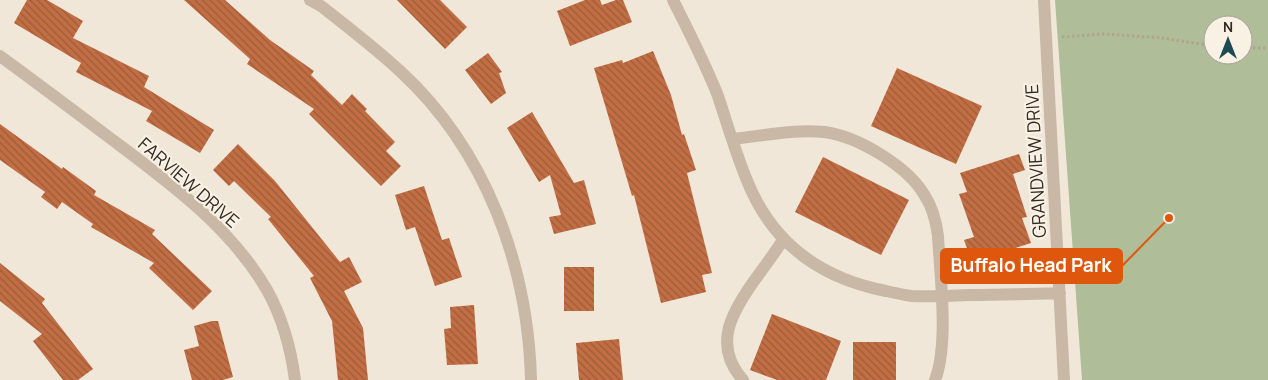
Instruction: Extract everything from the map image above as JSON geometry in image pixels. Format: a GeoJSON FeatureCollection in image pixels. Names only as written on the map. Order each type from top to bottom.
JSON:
{"type":"FeatureCollection","features":[{"type":"Feature","properties":{"kind":"street"},"geometry":{"type":"LineString","coordinates":[[310,0],[328,11],[401,71],[436,109],[471,159],[500,219],[514,262],[523,302],[532,380]]}},
{"type":"Feature","properties":{"kind":"street"},"geometry":{"type":"LineString","coordinates":[[673,0],[717,94],[746,179],[755,198],[766,217],[793,250],[828,273],[848,281],[869,288],[912,296],[1060,294]]}},
{"type":"Feature","properties":{"kind":"street","name":"GRANDVIEW DRIVE"},"geometry":{"type":"LineString","coordinates":[[1044,0],[1064,380]]}},
{"type":"Feature","properties":{"kind":"street","name":"FARVIEW DRIVE"},"geometry":{"type":"LineString","coordinates":[[0,56],[136,157],[189,200],[220,230],[246,260],[267,291],[282,325],[295,380]]}},
{"type":"Feature","properties":{"kind":"street"},"geometry":{"type":"LineString","coordinates":[[732,139],[807,132],[837,134],[851,139],[879,154],[905,172],[924,194],[936,221],[941,296],[942,341],[939,369],[935,380]]}},
{"type":"Feature","properties":{"kind":"street"},"geometry":{"type":"LineString","coordinates":[[743,380],[732,362],[728,348],[728,333],[731,319],[737,306],[783,240]]}},
{"type":"Feature","properties":{"kind":"path"},"geometry":{"type":"LineString","coordinates":[[1046,39],[1104,34],[1163,38],[1203,44]]}},
{"type":"Feature","properties":{"kind":"path"},"geometry":{"type":"LineString","coordinates":[[1253,48],[1268,48]]}},
{"type":"Feature","properties":{"kind":"green space"},"geometry":{"type":"Polygon","coordinates":[[[1055,0],[1268,0],[1268,380],[1082,380],[1055,0]]]}},
{"type":"Feature","properties":{"kind":"building"},"geometry":{"type":"Polygon","coordinates":[[[27,0],[47,0],[83,21],[73,38],[149,76],[144,87],[214,130],[200,153],[146,121],[152,111],[76,72],[81,63],[14,23],[27,0]]]}},
{"type":"Feature","properties":{"kind":"building"},"geometry":{"type":"Polygon","coordinates":[[[184,0],[225,0],[270,40],[314,71],[311,75],[342,105],[352,94],[367,109],[365,111],[395,142],[386,151],[401,166],[381,186],[309,114],[314,109],[247,64],[250,59],[184,0]]]}},
{"type":"Feature","properties":{"kind":"building"},"geometry":{"type":"Polygon","coordinates":[[[397,0],[440,0],[467,27],[445,49],[397,0]]]}},
{"type":"Feature","properties":{"kind":"building"},"geometry":{"type":"Polygon","coordinates":[[[585,0],[600,0],[602,5],[616,0],[623,0],[632,22],[570,46],[557,11],[585,0]]]}},
{"type":"Feature","properties":{"kind":"building"},"geometry":{"type":"Polygon","coordinates":[[[653,51],[671,95],[682,135],[684,134],[696,170],[687,173],[712,273],[702,275],[706,292],[661,303],[634,195],[632,196],[594,68],[622,60],[623,63],[653,51]]]}},
{"type":"Feature","properties":{"kind":"building"},"geometry":{"type":"Polygon","coordinates":[[[488,53],[502,72],[499,73],[506,93],[491,104],[465,70],[488,53]]]}},
{"type":"Feature","properties":{"kind":"building"},"geometry":{"type":"Polygon","coordinates":[[[897,68],[982,106],[956,164],[871,126],[897,68]]]}},
{"type":"Feature","properties":{"kind":"building"},"geometry":{"type":"Polygon","coordinates":[[[532,112],[574,183],[584,180],[596,224],[554,234],[549,217],[561,215],[550,175],[539,182],[507,128],[532,112]]]}},
{"type":"Feature","properties":{"kind":"building"},"geometry":{"type":"Polygon","coordinates":[[[0,124],[96,191],[94,195],[155,230],[152,234],[212,291],[193,310],[149,268],[154,263],[91,227],[93,224],[62,202],[57,209],[41,197],[45,192],[0,160],[0,124]]]}},
{"type":"Feature","properties":{"kind":"building"},"geometry":{"type":"Polygon","coordinates":[[[238,144],[275,181],[340,262],[349,257],[362,282],[344,291],[363,328],[368,380],[338,380],[332,321],[310,278],[314,276],[268,219],[271,217],[234,181],[229,186],[213,170],[238,144]]]}},
{"type":"Feature","properties":{"kind":"building"},"geometry":{"type":"Polygon","coordinates":[[[1019,154],[1025,170],[1013,174],[1027,217],[1022,218],[1031,243],[972,262],[964,240],[974,237],[959,194],[967,192],[960,173],[1019,154]]]}},
{"type":"Feature","properties":{"kind":"building"},"geometry":{"type":"Polygon","coordinates":[[[823,157],[909,200],[881,255],[795,212],[823,157]]]}},
{"type":"Feature","properties":{"kind":"building"},"geometry":{"type":"Polygon","coordinates":[[[424,186],[442,240],[449,238],[462,277],[435,286],[415,227],[406,230],[395,195],[424,186]]]}},
{"type":"Feature","properties":{"kind":"building"},"geometry":{"type":"Polygon","coordinates":[[[0,263],[45,299],[42,303],[93,369],[78,380],[63,380],[33,341],[42,334],[0,301],[0,263]]]}},
{"type":"Feature","properties":{"kind":"building"},"geometry":{"type":"Polygon","coordinates":[[[564,267],[594,267],[594,311],[564,311],[564,267]]]}},
{"type":"Feature","properties":{"kind":"building"},"geometry":{"type":"Polygon","coordinates":[[[474,305],[478,364],[447,365],[444,329],[451,328],[450,307],[474,305]]]}},
{"type":"Feature","properties":{"kind":"building"},"geometry":{"type":"Polygon","coordinates":[[[772,314],[841,341],[826,380],[777,380],[750,370],[772,314]]]}},
{"type":"Feature","properties":{"kind":"building"},"geometry":{"type":"Polygon","coordinates":[[[218,321],[233,377],[223,380],[192,380],[184,350],[199,346],[194,326],[218,321]]]}},
{"type":"Feature","properties":{"kind":"building"},"geometry":{"type":"Polygon","coordinates":[[[619,339],[623,380],[579,380],[576,343],[619,339]]]}},
{"type":"Feature","properties":{"kind":"building"},"geometry":{"type":"Polygon","coordinates":[[[853,342],[896,342],[896,380],[853,380],[853,342]]]}},
{"type":"Feature","properties":{"kind":"place","name":"Buffalo Head Park"},"geometry":{"type":"Point","coordinates":[1169,218]}}]}
